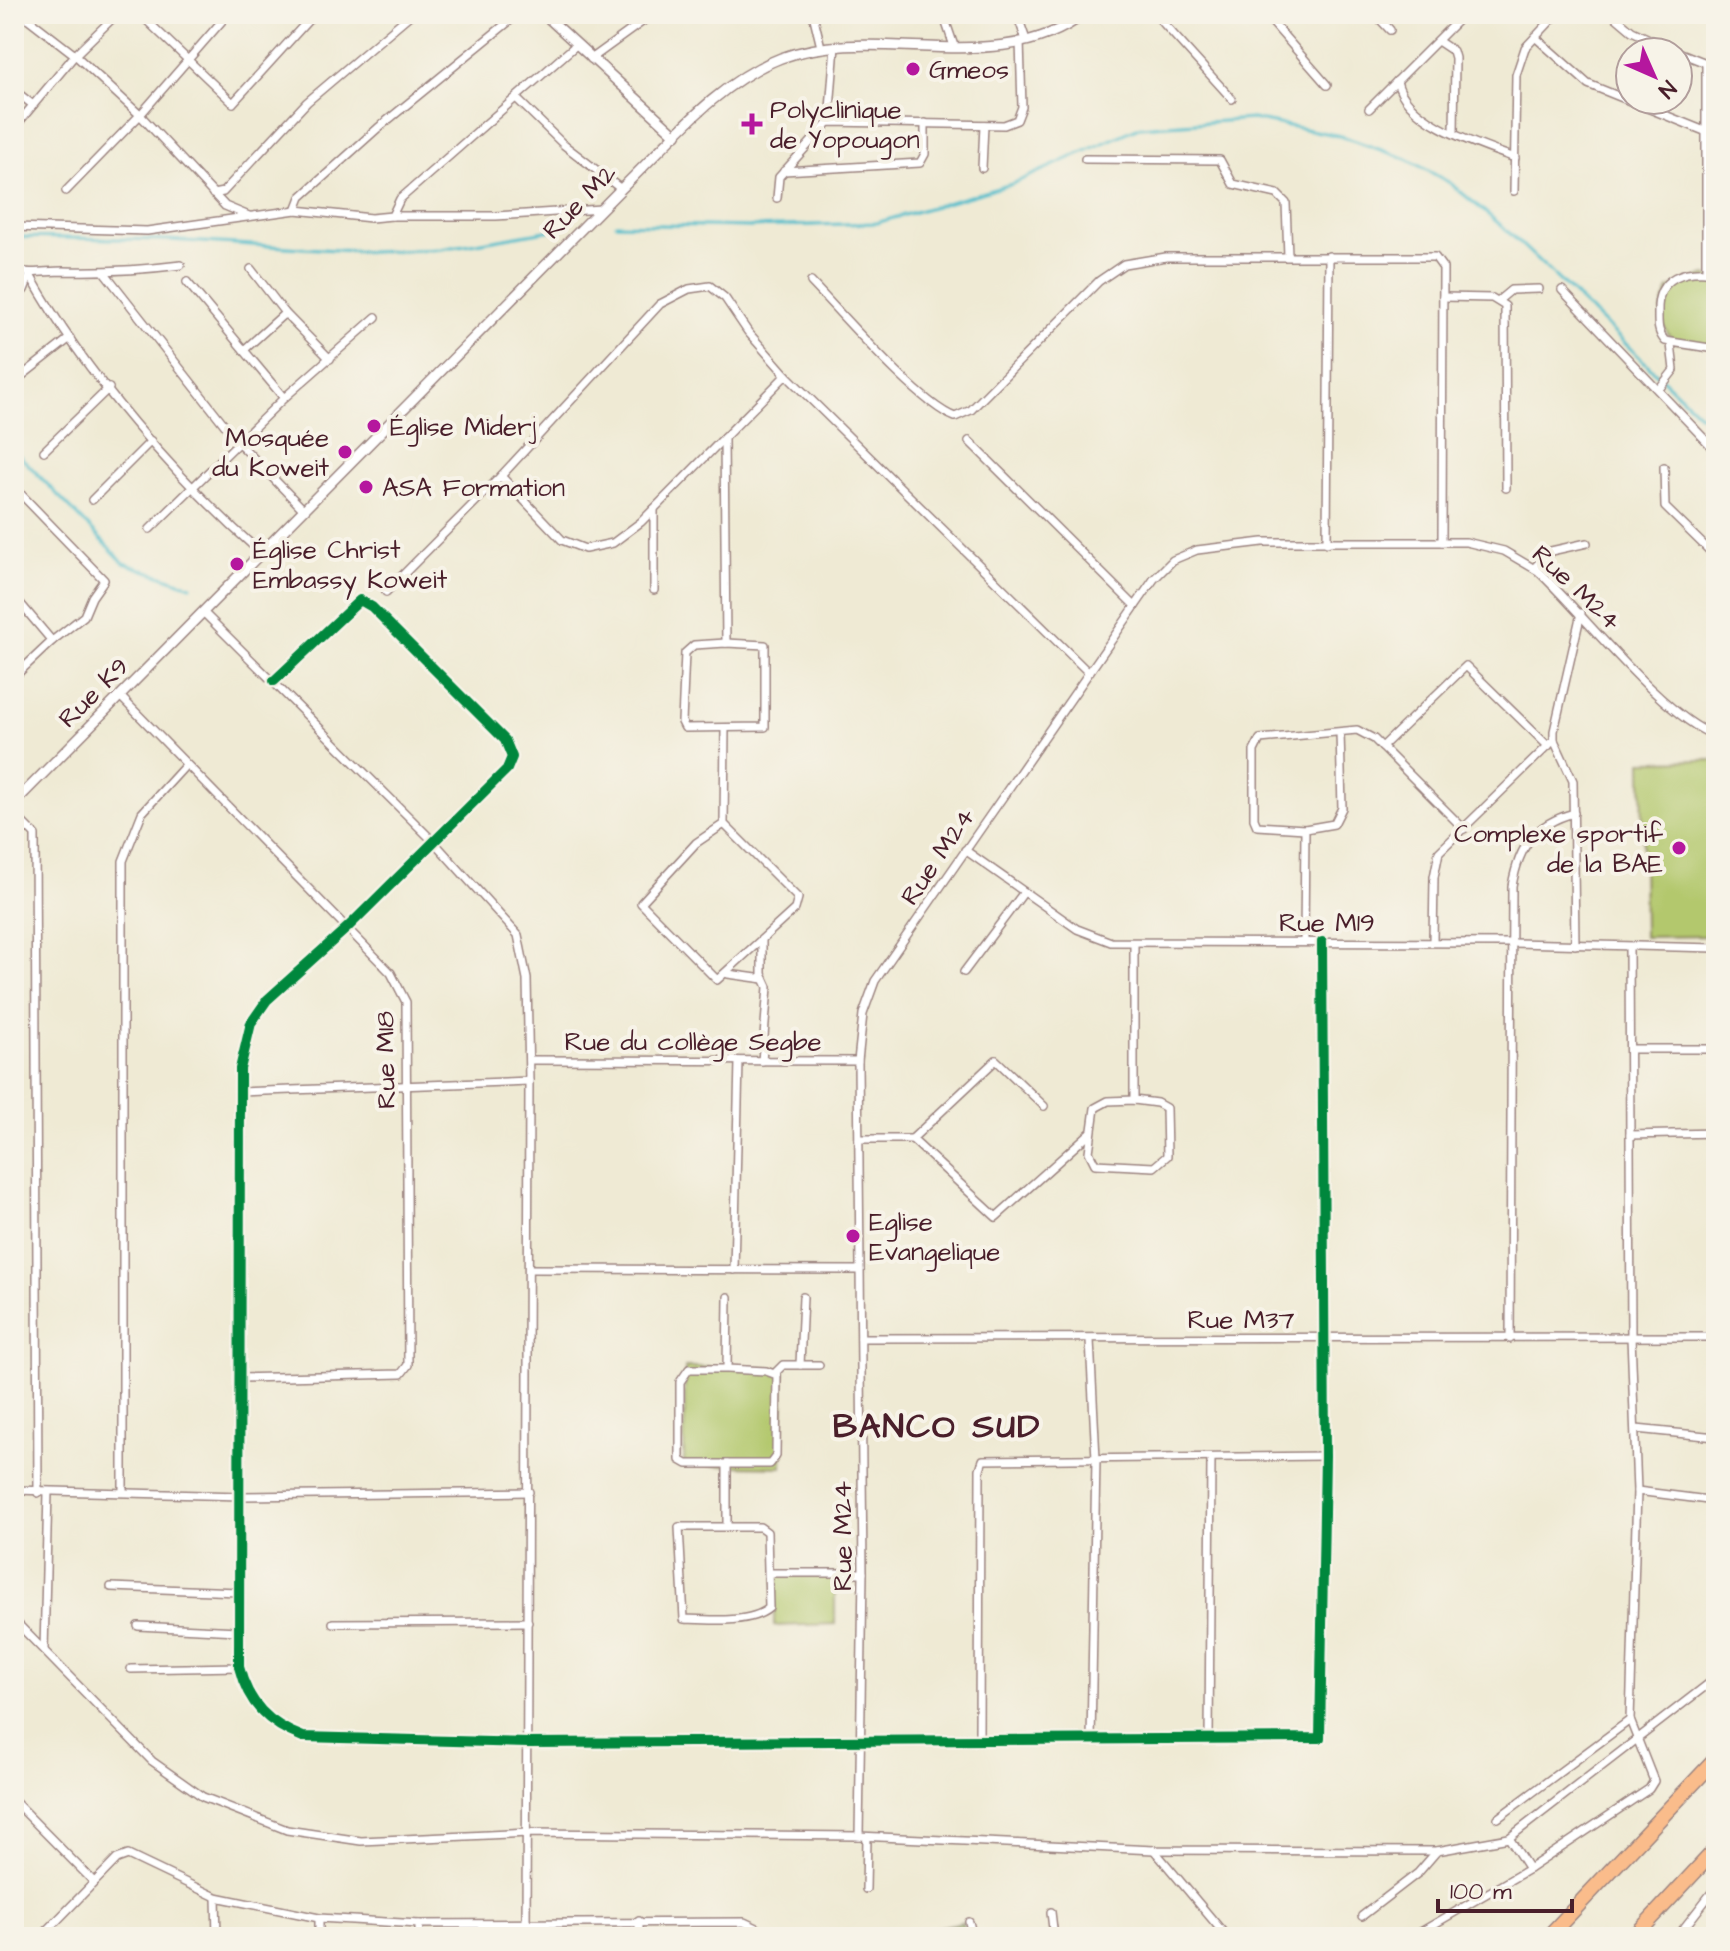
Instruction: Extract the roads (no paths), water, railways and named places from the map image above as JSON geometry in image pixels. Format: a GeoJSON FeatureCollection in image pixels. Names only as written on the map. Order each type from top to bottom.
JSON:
{"type":"FeatureCollection","features":[{"type":"Feature","properties":{"kind":"highway"},"geometry":{"type":"LineString","coordinates":[[1548,1937],[1716,1759]]}},
{"type":"Feature","properties":{"kind":"highway"},"geometry":{"type":"LineString","coordinates":[[1634,1937],[1716,1849]]}},
{"type":"Feature","properties":{"kind":"street"},"geometry":{"type":"LineString","coordinates":[[22,14],[75,55],[140,115],[225,206],[250,216]]}},
{"type":"Feature","properties":{"kind":"street"},"geometry":{"type":"LineString","coordinates":[[14,128],[75,55],[117,14]]}},
{"type":"Feature","properties":{"kind":"street"},"geometry":{"type":"LineString","coordinates":[[140,14],[233,103],[314,14]]}},
{"type":"Feature","properties":{"kind":"street"},"geometry":{"type":"LineString","coordinates":[[66,191],[140,115],[228,14]]}},
{"type":"Feature","properties":{"kind":"street"},"geometry":{"type":"LineString","coordinates":[[213,194],[223,192],[307,102],[411,14]]}},
{"type":"Feature","properties":{"kind":"street"},"geometry":{"type":"LineString","coordinates":[[296,210],[301,197],[378,128],[518,14]]}},
{"type":"Feature","properties":{"kind":"street"},"geometry":{"type":"LineString","coordinates":[[544,14],[676,135]]}},
{"type":"Feature","properties":{"kind":"street"},"geometry":{"type":"LineString","coordinates":[[591,59],[653,14]]}},
{"type":"Feature","properties":{"kind":"street"},"geometry":{"type":"LineString","coordinates":[[813,14],[821,47]]}},
{"type":"Feature","properties":{"kind":"street"},"geometry":{"type":"LineString","coordinates":[[943,14],[954,46]]}},
{"type":"Feature","properties":{"kind":"street"},"geometry":{"type":"LineString","coordinates":[[829,122],[1011,124],[1021,113],[1023,40],[1017,14]]}},
{"type":"Feature","properties":{"kind":"street","name":"Rue M2"},"geometry":{"type":"LineString","coordinates":[[204,613],[621,189],[676,135],[745,76],[782,57],[821,47],[954,46],[1023,40],[1056,30],[1084,14]]}},
{"type":"Feature","properties":{"kind":"street"},"geometry":{"type":"LineString","coordinates":[[1155,14],[1232,99]]}},
{"type":"Feature","properties":{"kind":"street"},"geometry":{"type":"LineString","coordinates":[[1265,14],[1327,85]]}},
{"type":"Feature","properties":{"kind":"street"},"geometry":{"type":"LineString","coordinates":[[1375,14],[1390,30]]}},
{"type":"Feature","properties":{"kind":"street"},"geometry":{"type":"LineString","coordinates":[[1369,109],[1464,14]]}},
{"type":"Feature","properties":{"kind":"street"},"geometry":{"type":"LineString","coordinates":[[1514,191],[1516,75],[1525,48],[1557,14]]}},
{"type":"Feature","properties":{"kind":"street"},"geometry":{"type":"LineString","coordinates":[[1612,14],[1643,36]]}},
{"type":"Feature","properties":{"kind":"street"},"geometry":{"type":"LineString","coordinates":[[1535,37],[1588,84],[1707,132]]}},
{"type":"Feature","properties":{"kind":"street"},"geometry":{"type":"LineString","coordinates":[[1438,41],[1453,51],[1455,58],[1454,133]]}},
{"type":"Feature","properties":{"kind":"street"},"geometry":{"type":"LineString","coordinates":[[392,216],[400,199],[576,45]]}},
{"type":"Feature","properties":{"kind":"street"},"geometry":{"type":"LineString","coordinates":[[777,198],[777,183],[784,171],[829,122],[835,46]]}},
{"type":"Feature","properties":{"kind":"street"},"geometry":{"type":"LineString","coordinates":[[1694,58],[1716,67]]}},
{"type":"Feature","properties":{"kind":"street"},"geometry":{"type":"LineString","coordinates":[[1706,63],[1706,272]]}},
{"type":"Feature","properties":{"kind":"street"},"geometry":{"type":"LineString","coordinates":[[1397,81],[1400,93],[1415,111],[1454,133],[1515,158]]}},
{"type":"Feature","properties":{"kind":"street"},"geometry":{"type":"LineString","coordinates":[[14,90],[33,105]]}},
{"type":"Feature","properties":{"kind":"street"},"geometry":{"type":"LineString","coordinates":[[517,99],[564,145],[621,189]]}},
{"type":"Feature","properties":{"kind":"street"},"geometry":{"type":"LineString","coordinates":[[784,171],[920,163],[925,154],[925,123]]}},
{"type":"Feature","properties":{"kind":"street"},"geometry":{"type":"LineString","coordinates":[[982,168],[984,125]]}},
{"type":"Feature","properties":{"kind":"street"},"geometry":{"type":"LineString","coordinates":[[1085,159],[1220,160],[1233,184],[1282,198],[1288,209],[1288,256]]}},
{"type":"Feature","properties":{"kind":"street"},"geometry":{"type":"LineString","coordinates":[[1707,159],[1716,162]]}},
{"type":"Feature","properties":{"kind":"street"},"geometry":{"type":"LineString","coordinates":[[14,227],[147,231],[296,210],[371,218],[496,216],[601,209]]}},
{"type":"Feature","properties":{"kind":"street"},"geometry":{"type":"LineString","coordinates":[[1327,543],[1329,256]]}},
{"type":"Feature","properties":{"kind":"street"},"geometry":{"type":"LineString","coordinates":[[811,282],[885,359],[937,407],[955,417],[971,410],[1099,281],[1124,264],[1166,257],[1435,257],[1443,268],[1442,542]]}},
{"type":"Feature","properties":{"kind":"street"},"geometry":{"type":"LineString","coordinates":[[14,270],[30,275],[47,271],[105,273],[181,265]]}},
{"type":"Feature","properties":{"kind":"street"},"geometry":{"type":"LineString","coordinates":[[251,269],[285,313],[330,359]]}},
{"type":"Feature","properties":{"kind":"street"},"geometry":{"type":"LineString","coordinates":[[105,273],[238,442],[304,510]]}},
{"type":"Feature","properties":{"kind":"street"},"geometry":{"type":"LineString","coordinates":[[1664,384],[1674,370],[1671,344],[1658,330],[1659,291],[1673,277],[1716,273]]}},
{"type":"Feature","properties":{"kind":"street"},"geometry":{"type":"LineString","coordinates":[[14,298],[24,290],[30,275]]}},
{"type":"Feature","properties":{"kind":"street"},"geometry":{"type":"LineString","coordinates":[[30,275],[70,338],[151,441],[193,489],[262,554]]}},
{"type":"Feature","properties":{"kind":"street"},"geometry":{"type":"LineString","coordinates":[[187,282],[284,398]]}},
{"type":"Feature","properties":{"kind":"street"},"geometry":{"type":"LineString","coordinates":[[386,592],[501,476],[660,304],[689,289],[710,286],[719,291],[748,332],[786,375],[1088,672]]}},
{"type":"Feature","properties":{"kind":"street"},"geometry":{"type":"LineString","coordinates":[[1443,297],[1499,300],[1511,290],[1539,289]]}},
{"type":"Feature","properties":{"kind":"street"},"geometry":{"type":"LineString","coordinates":[[1562,290],[1664,384],[1716,451]]}},
{"type":"Feature","properties":{"kind":"street"},"geometry":{"type":"LineString","coordinates":[[1499,300],[1506,314],[1506,488]]}},
{"type":"Feature","properties":{"kind":"street"},"geometry":{"type":"LineString","coordinates":[[244,350],[285,313]]}},
{"type":"Feature","properties":{"kind":"street"},"geometry":{"type":"LineString","coordinates":[[150,529],[284,398],[376,317]]}},
{"type":"Feature","properties":{"kind":"street"},"geometry":{"type":"LineString","coordinates":[[14,382],[70,338]]}},
{"type":"Feature","properties":{"kind":"street"},"geometry":{"type":"LineString","coordinates":[[1671,344],[1716,349]]}},
{"type":"Feature","properties":{"kind":"street"},"geometry":{"type":"LineString","coordinates":[[501,476],[562,540],[585,549],[613,543],[654,509],[786,375]]}},
{"type":"Feature","properties":{"kind":"street"},"geometry":{"type":"LineString","coordinates":[[44,451],[109,388]]}},
{"type":"Feature","properties":{"kind":"street"},"geometry":{"type":"LineString","coordinates":[[724,438],[726,643]]}},
{"type":"Feature","properties":{"kind":"street"},"geometry":{"type":"LineString","coordinates":[[92,500],[151,441]]}},
{"type":"Feature","properties":{"kind":"street"},"geometry":{"type":"LineString","coordinates":[[969,441],[1135,606]]}},
{"type":"Feature","properties":{"kind":"street"},"geometry":{"type":"LineString","coordinates":[[1664,467],[1665,507],[1716,557]]}},
{"type":"Feature","properties":{"kind":"street"},"geometry":{"type":"LineString","coordinates":[[14,487],[104,580],[84,616],[14,677]]}},
{"type":"Feature","properties":{"kind":"street"},"geometry":{"type":"LineString","coordinates":[[654,509],[654,590]]}},
{"type":"Feature","properties":{"kind":"street","name":"Rue M24"},"geometry":{"type":"LineString","coordinates":[[866,1889],[861,1741],[863,1573],[858,1061],[863,1014],[870,991],[1135,606],[1163,569],[1197,550],[1246,542],[1484,544],[1513,555],[1534,568],[1665,701],[1694,725],[1716,736]]}},
{"type":"Feature","properties":{"kind":"street"},"geometry":{"type":"LineString","coordinates":[[1534,568],[1551,551],[1587,543]]}},
{"type":"Feature","properties":{"kind":"street"},"geometry":{"type":"LineString","coordinates":[[14,596],[52,641]]}},
{"type":"Feature","properties":{"kind":"street"},"geometry":{"type":"LineString","coordinates":[[274,681],[360,600],[372,607],[505,740],[512,757],[507,769],[434,842],[348,927],[267,1000],[251,1023],[240,1069],[239,1667],[254,1704],[273,1724],[303,1737],[528,1743],[1320,1738],[1325,1456],[1322,942]]}},
{"type":"Feature","properties":{"kind":"street"},"geometry":{"type":"LineString","coordinates":[[204,613],[434,842],[518,935],[527,979],[529,1060],[526,1937]]}},
{"type":"Feature","properties":{"kind":"street","name":"Rue K9"},"geometry":{"type":"LineString","coordinates":[[14,803],[204,613]]}},
{"type":"Feature","properties":{"kind":"street"},"geometry":{"type":"LineString","coordinates":[[1433,942],[1436,858],[1551,743],[1581,613]]}},
{"type":"Feature","properties":{"kind":"street"},"geometry":{"type":"LineString","coordinates":[[726,643],[759,643],[766,649],[765,727],[690,729],[682,722],[685,653],[694,645],[726,643]]}},
{"type":"Feature","properties":{"kind":"street"},"geometry":{"type":"LineString","coordinates":[[1382,747],[1466,666],[1551,743],[1573,781],[1575,945]]}},
{"type":"Feature","properties":{"kind":"street","name":"Rue M18"},"geometry":{"type":"LineString","coordinates":[[120,696],[185,766],[391,973],[406,1002],[405,1371],[401,1374],[240,1378]]}},
{"type":"Feature","properties":{"kind":"street"},"geometry":{"type":"LineString","coordinates":[[724,824],[696,843],[641,903],[714,978],[721,980],[795,909],[798,898],[724,824],[725,729]]}},
{"type":"Feature","properties":{"kind":"street"},"geometry":{"type":"LineString","coordinates":[[1340,732],[1341,813],[1334,824],[1326,828],[1305,829],[1262,828],[1255,823],[1255,745],[1266,737],[1340,732],[1363,731],[1464,829]]}},
{"type":"Feature","properties":{"kind":"street"},"geometry":{"type":"LineString","coordinates":[[123,1491],[123,861],[142,813],[185,766]]}},
{"type":"Feature","properties":{"kind":"street"},"geometry":{"type":"LineString","coordinates":[[1510,1339],[1512,886],[1525,843],[1547,822],[1574,813]]}},
{"type":"Feature","properties":{"kind":"street"},"geometry":{"type":"LineString","coordinates":[[14,814],[35,835],[38,1493]]}},
{"type":"Feature","properties":{"kind":"street"},"geometry":{"type":"LineString","coordinates":[[1304,941],[1305,829]]}},
{"type":"Feature","properties":{"kind":"street","name":"Rue M19"},"geometry":{"type":"LineString","coordinates":[[965,850],[1077,929],[1111,942],[1433,942],[1716,948]]}},
{"type":"Feature","properties":{"kind":"street"},"geometry":{"type":"LineString","coordinates":[[964,972],[1024,892]]}},
{"type":"Feature","properties":{"kind":"street"},"geometry":{"type":"LineString","coordinates":[[762,941],[764,979],[768,987],[762,1061]]}},
{"type":"Feature","properties":{"kind":"street"},"geometry":{"type":"LineString","coordinates":[[1134,943],[1134,1100]]}},
{"type":"Feature","properties":{"kind":"street"},"geometry":{"type":"LineString","coordinates":[[1412,1937],[1529,1869],[1649,1789],[1654,1775],[1636,1742],[1630,1720],[1637,1491],[1631,1337],[1629,947]]}},
{"type":"Feature","properties":{"kind":"street"},"geometry":{"type":"LineString","coordinates":[[728,974],[764,979]]}},
{"type":"Feature","properties":{"kind":"street"},"geometry":{"type":"LineString","coordinates":[[1630,1049],[1716,1049]]}},
{"type":"Feature","properties":{"kind":"street","name":"Rue du collège Segbe"},"geometry":{"type":"LineString","coordinates":[[529,1060],[858,1061]]}},
{"type":"Feature","properties":{"kind":"street"},"geometry":{"type":"LineString","coordinates":[[912,1139],[996,1060],[1044,1106]]}},
{"type":"Feature","properties":{"kind":"street"},"geometry":{"type":"LineString","coordinates":[[734,1270],[739,1061]]}},
{"type":"Feature","properties":{"kind":"street"},"geometry":{"type":"LineString","coordinates":[[240,1092],[529,1081]]}},
{"type":"Feature","properties":{"kind":"street"},"geometry":{"type":"LineString","coordinates":[[1134,1100],[1162,1104],[1169,1114],[1168,1150],[1159,1165],[1095,1164],[1089,1152],[1090,1133],[1095,1108],[1108,1101],[1134,1100]]}},
{"type":"Feature","properties":{"kind":"street"},"geometry":{"type":"LineString","coordinates":[[859,1139],[912,1139],[996,1217],[1090,1133]]}},
{"type":"Feature","properties":{"kind":"street"},"geometry":{"type":"LineString","coordinates":[[1630,1135],[1716,1133]]}},
{"type":"Feature","properties":{"kind":"street"},"geometry":{"type":"LineString","coordinates":[[529,1269],[860,1270]]}},
{"type":"Feature","properties":{"kind":"street"},"geometry":{"type":"LineString","coordinates":[[727,1369],[728,1297]]}},
{"type":"Feature","properties":{"kind":"street"},"geometry":{"type":"LineString","coordinates":[[800,1365],[803,1297]]}},
{"type":"Feature","properties":{"kind":"street","name":"Rue M37"},"geometry":{"type":"LineString","coordinates":[[861,1338],[1716,1337]]}},
{"type":"Feature","properties":{"kind":"street"},"geometry":{"type":"LineString","coordinates":[[1090,1340],[1096,1459],[1091,1741]]}},
{"type":"Feature","properties":{"kind":"street"},"geometry":{"type":"LineString","coordinates":[[775,1373],[689,1369],[683,1375],[678,1435],[681,1462],[773,1462],[775,1373],[781,1365],[819,1365]]}},
{"type":"Feature","properties":{"kind":"street"},"geometry":{"type":"LineString","coordinates":[[1636,1429],[1716,1437]]}},
{"type":"Feature","properties":{"kind":"street"},"geometry":{"type":"LineString","coordinates":[[979,1741],[980,1469],[983,1460],[989,1457],[1325,1456]]}},
{"type":"Feature","properties":{"kind":"street"},"geometry":{"type":"LineString","coordinates":[[1209,1741],[1211,1458]]}},
{"type":"Feature","properties":{"kind":"street"},"geometry":{"type":"LineString","coordinates":[[727,1464],[727,1526]]}},
{"type":"Feature","properties":{"kind":"street"},"geometry":{"type":"LineString","coordinates":[[14,1490],[241,1496],[529,1492]]}},
{"type":"Feature","properties":{"kind":"street"},"geometry":{"type":"LineString","coordinates":[[1637,1491],[1716,1501]]}},
{"type":"Feature","properties":{"kind":"street"},"geometry":{"type":"LineString","coordinates":[[44,1650],[48,1492]]}},
{"type":"Feature","properties":{"kind":"street"},"geometry":{"type":"LineString","coordinates":[[727,1526],[760,1527],[767,1532],[771,1573],[769,1608],[763,1613],[684,1619],[679,1528],[727,1526]]}},
{"type":"Feature","properties":{"kind":"street"},"geometry":{"type":"LineString","coordinates":[[771,1573],[863,1573]]}},
{"type":"Feature","properties":{"kind":"street"},"geometry":{"type":"LineString","coordinates":[[111,1587],[238,1592]]}},
{"type":"Feature","properties":{"kind":"street"},"geometry":{"type":"LineString","coordinates":[[14,1620],[152,1761],[203,1797],[258,1822],[287,1830],[361,1841],[528,1833],[863,1837],[1154,1850],[1437,1851],[1509,1838],[1716,1678]]}},
{"type":"Feature","properties":{"kind":"street"},"geometry":{"type":"LineString","coordinates":[[333,1623],[528,1622]]}},
{"type":"Feature","properties":{"kind":"street"},"geometry":{"type":"LineString","coordinates":[[138,1626],[238,1631]]}},
{"type":"Feature","properties":{"kind":"street"},"geometry":{"type":"LineString","coordinates":[[131,1669],[239,1667]]}},
{"type":"Feature","properties":{"kind":"street"},"geometry":{"type":"LineString","coordinates":[[1498,1818],[1630,1720]]}},
{"type":"Feature","properties":{"kind":"street"},"geometry":{"type":"LineString","coordinates":[[14,1801],[94,1882]]}},
{"type":"Feature","properties":{"kind":"street"},"geometry":{"type":"LineString","coordinates":[[1509,1838],[1529,1869]]}},
{"type":"Feature","properties":{"kind":"street"},"geometry":{"type":"LineString","coordinates":[[1154,1850],[1227,1937]]}},
{"type":"Feature","properties":{"kind":"street"},"geometry":{"type":"LineString","coordinates":[[1362,1916],[1418,1873],[1437,1851]]}},
{"type":"Feature","properties":{"kind":"street"},"geometry":{"type":"LineString","coordinates":[[41,1937],[117,1859],[128,1855],[216,1897],[319,1918],[419,1924],[744,1922],[757,1928],[763,1937]]}},
{"type":"Feature","properties":{"kind":"street"},"geometry":{"type":"LineString","coordinates":[[1677,1937],[1716,1887]]}},
{"type":"Feature","properties":{"kind":"street"},"geometry":{"type":"LineString","coordinates":[[216,1897],[217,1937]]}},
{"type":"Feature","properties":{"kind":"street"},"geometry":{"type":"LineString","coordinates":[[1051,1912],[1054,1937]]}},
{"type":"Feature","properties":{"kind":"street"},"geometry":{"type":"LineString","coordinates":[[319,1918],[319,1937]]}},
{"type":"Feature","properties":{"kind":"street"},"geometry":{"type":"LineString","coordinates":[[639,1921],[639,1937]]}},
{"type":"Feature","properties":{"kind":"street"},"geometry":{"type":"LineString","coordinates":[[969,1922],[973,1937]]}},
{"type":"Feature","properties":{"kind":"street"},"geometry":{"type":"LineString","coordinates":[[419,1924],[419,1937]]}},
{"type":"Feature","properties":{"kind":"waterway"},"geometry":{"type":"LineString","coordinates":[[616,224],[750,227],[876,223],[1012,184],[1139,127],[1252,119],[1341,136],[1407,159],[1450,183],[1503,227],[1716,430]]}},
{"type":"Feature","properties":{"kind":"waterway"},"geometry":{"type":"LineString","coordinates":[[14,237],[168,240],[371,252],[441,249],[552,230]]}},
{"type":"Feature","properties":{"kind":"waterway"},"geometry":{"type":"LineString","coordinates":[[14,450],[124,563],[191,586]]}},
{"type":"Feature","properties":{"kind":"place","name":"Gmeos"},"geometry":{"type":"Point","coordinates":[913,69]}},
{"type":"Feature","properties":{"kind":"place","name":"Polyclinique de Yopougon"},"geometry":{"type":"Point","coordinates":[752,124]}},
{"type":"Feature","properties":{"kind":"place","name":"Église Miderj"},"geometry":{"type":"Point","coordinates":[374,426]}},
{"type":"Feature","properties":{"kind":"place","name":"Mosquée du Koweit"},"geometry":{"type":"Point","coordinates":[345,452]}},
{"type":"Feature","properties":{"kind":"place","name":"ASA Formation"},"geometry":{"type":"Point","coordinates":[366,487]}},
{"type":"Feature","properties":{"kind":"place","name":"Église Christ Embassy Koweit"},"geometry":{"type":"Point","coordinates":[237,564]}},
{"type":"Feature","properties":{"kind":"place","name":"Complexe sportif de la BAE"},"geometry":{"type":"Point","coordinates":[1679,848]}},
{"type":"Feature","properties":{"kind":"place","name":"Eglise Evangelique"},"geometry":{"type":"Point","coordinates":[853,1236]}},
{"type":"Feature","properties":{"kind":"district","name":"BANCO SUD"},"geometry":{"type":"Point","coordinates":[937,1425]}}]}
